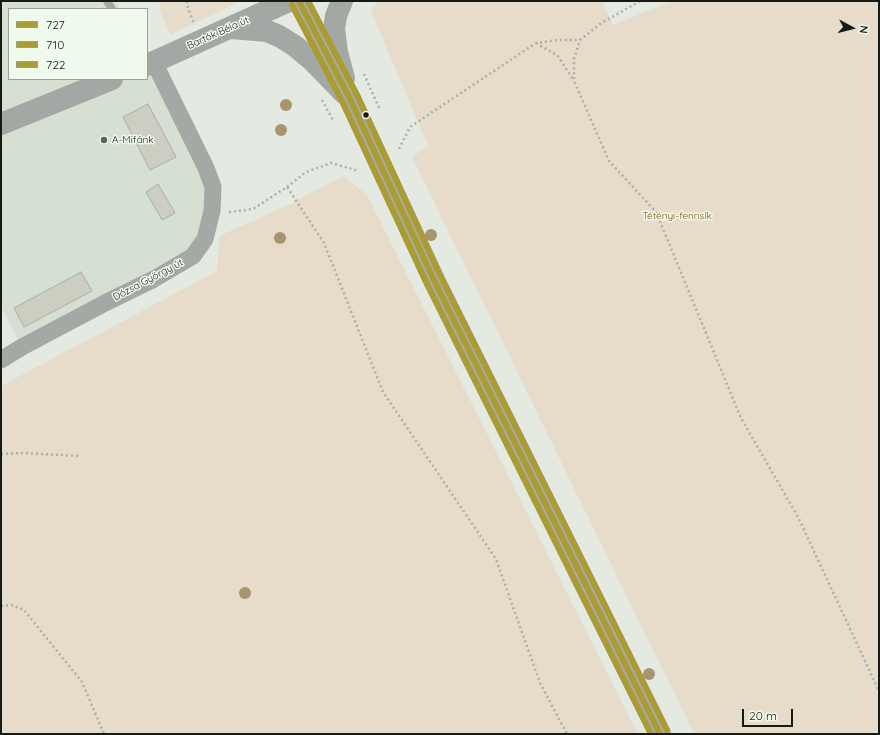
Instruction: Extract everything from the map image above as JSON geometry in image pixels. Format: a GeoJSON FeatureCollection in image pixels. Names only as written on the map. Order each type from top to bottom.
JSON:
{"type":"FeatureCollection","features":[{"type":"Feature","properties":{"kind":"main road"},"geometry":{"type":"LineString","coordinates":[[299,1],[350,99],[434,280],[660,734]]}},
{"type":"Feature","properties":{"kind":"street","name":"Bartók Béla út"},"geometry":{"type":"LineString","coordinates":[[150,63],[289,1]]}},
{"type":"Feature","properties":{"kind":"street"},"geometry":{"type":"LineString","coordinates":[[342,1],[336,16],[334,29],[337,52],[350,99]]}},
{"type":"Feature","properties":{"kind":"street"},"geometry":{"type":"LineString","coordinates":[[231,28],[267,31],[279,36],[295,46],[313,61],[350,99]]}},
{"type":"Feature","properties":{"kind":"street","name":"Dózsa György út"},"geometry":{"type":"LineString","coordinates":[[1,360],[22,347],[154,279],[193,256],[205,239],[212,211],[212,187],[206,168],[150,63]]}},
{"type":"Feature","properties":{"kind":"street"},"geometry":{"type":"LineString","coordinates":[[1,124],[110,80]]}},
{"type":"Feature","properties":{"kind":"path"},"geometry":{"type":"LineString","coordinates":[[574,81],[574,59],[580,40],[600,24],[640,1]]}},
{"type":"Feature","properties":{"kind":"path"},"geometry":{"type":"LineString","coordinates":[[399,149],[410,127],[536,43],[558,40],[580,40]]}},
{"type":"Feature","properties":{"kind":"path"},"geometry":{"type":"LineString","coordinates":[[536,43],[558,56],[574,81],[609,161],[656,212],[741,418],[798,517],[879,691]]}},
{"type":"Feature","properties":{"kind":"path"},"geometry":{"type":"LineString","coordinates":[[212,211],[233,212],[253,209],[287,187],[306,172],[331,163],[359,171]]}},
{"type":"Feature","properties":{"kind":"path"},"geometry":{"type":"LineString","coordinates":[[287,187],[324,243],[383,392],[496,559],[540,684],[567,734]]}},
{"type":"Feature","properties":{"kind":"path"},"geometry":{"type":"LineString","coordinates":[[1,454],[79,456]]}},
{"type":"Feature","properties":{"kind":"path"},"geometry":{"type":"LineString","coordinates":[[1,606],[12,605],[24,610],[82,682],[104,734]]}},
{"type":"Feature","properties":{"kind":"shaded area"},"geometry":{"type":"Polygon","coordinates":[[[1,1],[115,1],[119,8],[8,8],[8,80],[148,80],[148,53],[154,62],[206,168],[205,239],[22,347],[1,307],[1,1]]]}},
{"type":"Feature","properties":{"kind":"green space"},"geometry":{"type":"Polygon","coordinates":[[[159,1],[237,1],[233,5],[170,35],[161,13],[159,1]]]}},
{"type":"Feature","properties":{"kind":"green space","name":"Tétényi-fennsík"},"geometry":{"type":"Polygon","coordinates":[[[379,1],[602,1],[613,25],[672,1],[879,1],[879,734],[694,734],[412,157],[428,146],[371,11],[379,1]]]}},
{"type":"Feature","properties":{"kind":"green space"},"geometry":{"type":"Polygon","coordinates":[[[343,176],[367,195],[638,734],[1,734],[1,386],[217,271],[219,236],[288,205],[343,176]]]}},
{"type":"Feature","properties":{"kind":"building"},"geometry":{"type":"Polygon","coordinates":[[[148,104],[176,157],[150,170],[123,117],[148,104]]]}},
{"type":"Feature","properties":{"kind":"building"},"geometry":{"type":"Polygon","coordinates":[[[158,184],[175,213],[162,220],[146,192],[158,184]]]}},
{"type":"Feature","properties":{"kind":"building"},"geometry":{"type":"Polygon","coordinates":[[[81,272],[92,291],[24,327],[14,308],[81,272]]]}},
{"type":"Feature","properties":{"kind":"transit line","name":"727"},"geometry":{"type":"LineString","coordinates":[[299,1],[350,99],[434,280],[660,734]]}},
{"type":"Feature","properties":{"kind":"transit line","name":"722"},"geometry":{"type":"LineString","coordinates":[[308,1],[357,95],[441,277],[667,730]]}},
{"type":"Feature","properties":{"kind":"transit line","name":"710"},"geometry":{"type":"LineString","coordinates":[[292,5],[343,103],[427,284],[651,734]]}},
{"type":"Feature","properties":{"kind":"place","name":"A-Mifánk"},"geometry":{"type":"Point","coordinates":[104,140]}}]}
